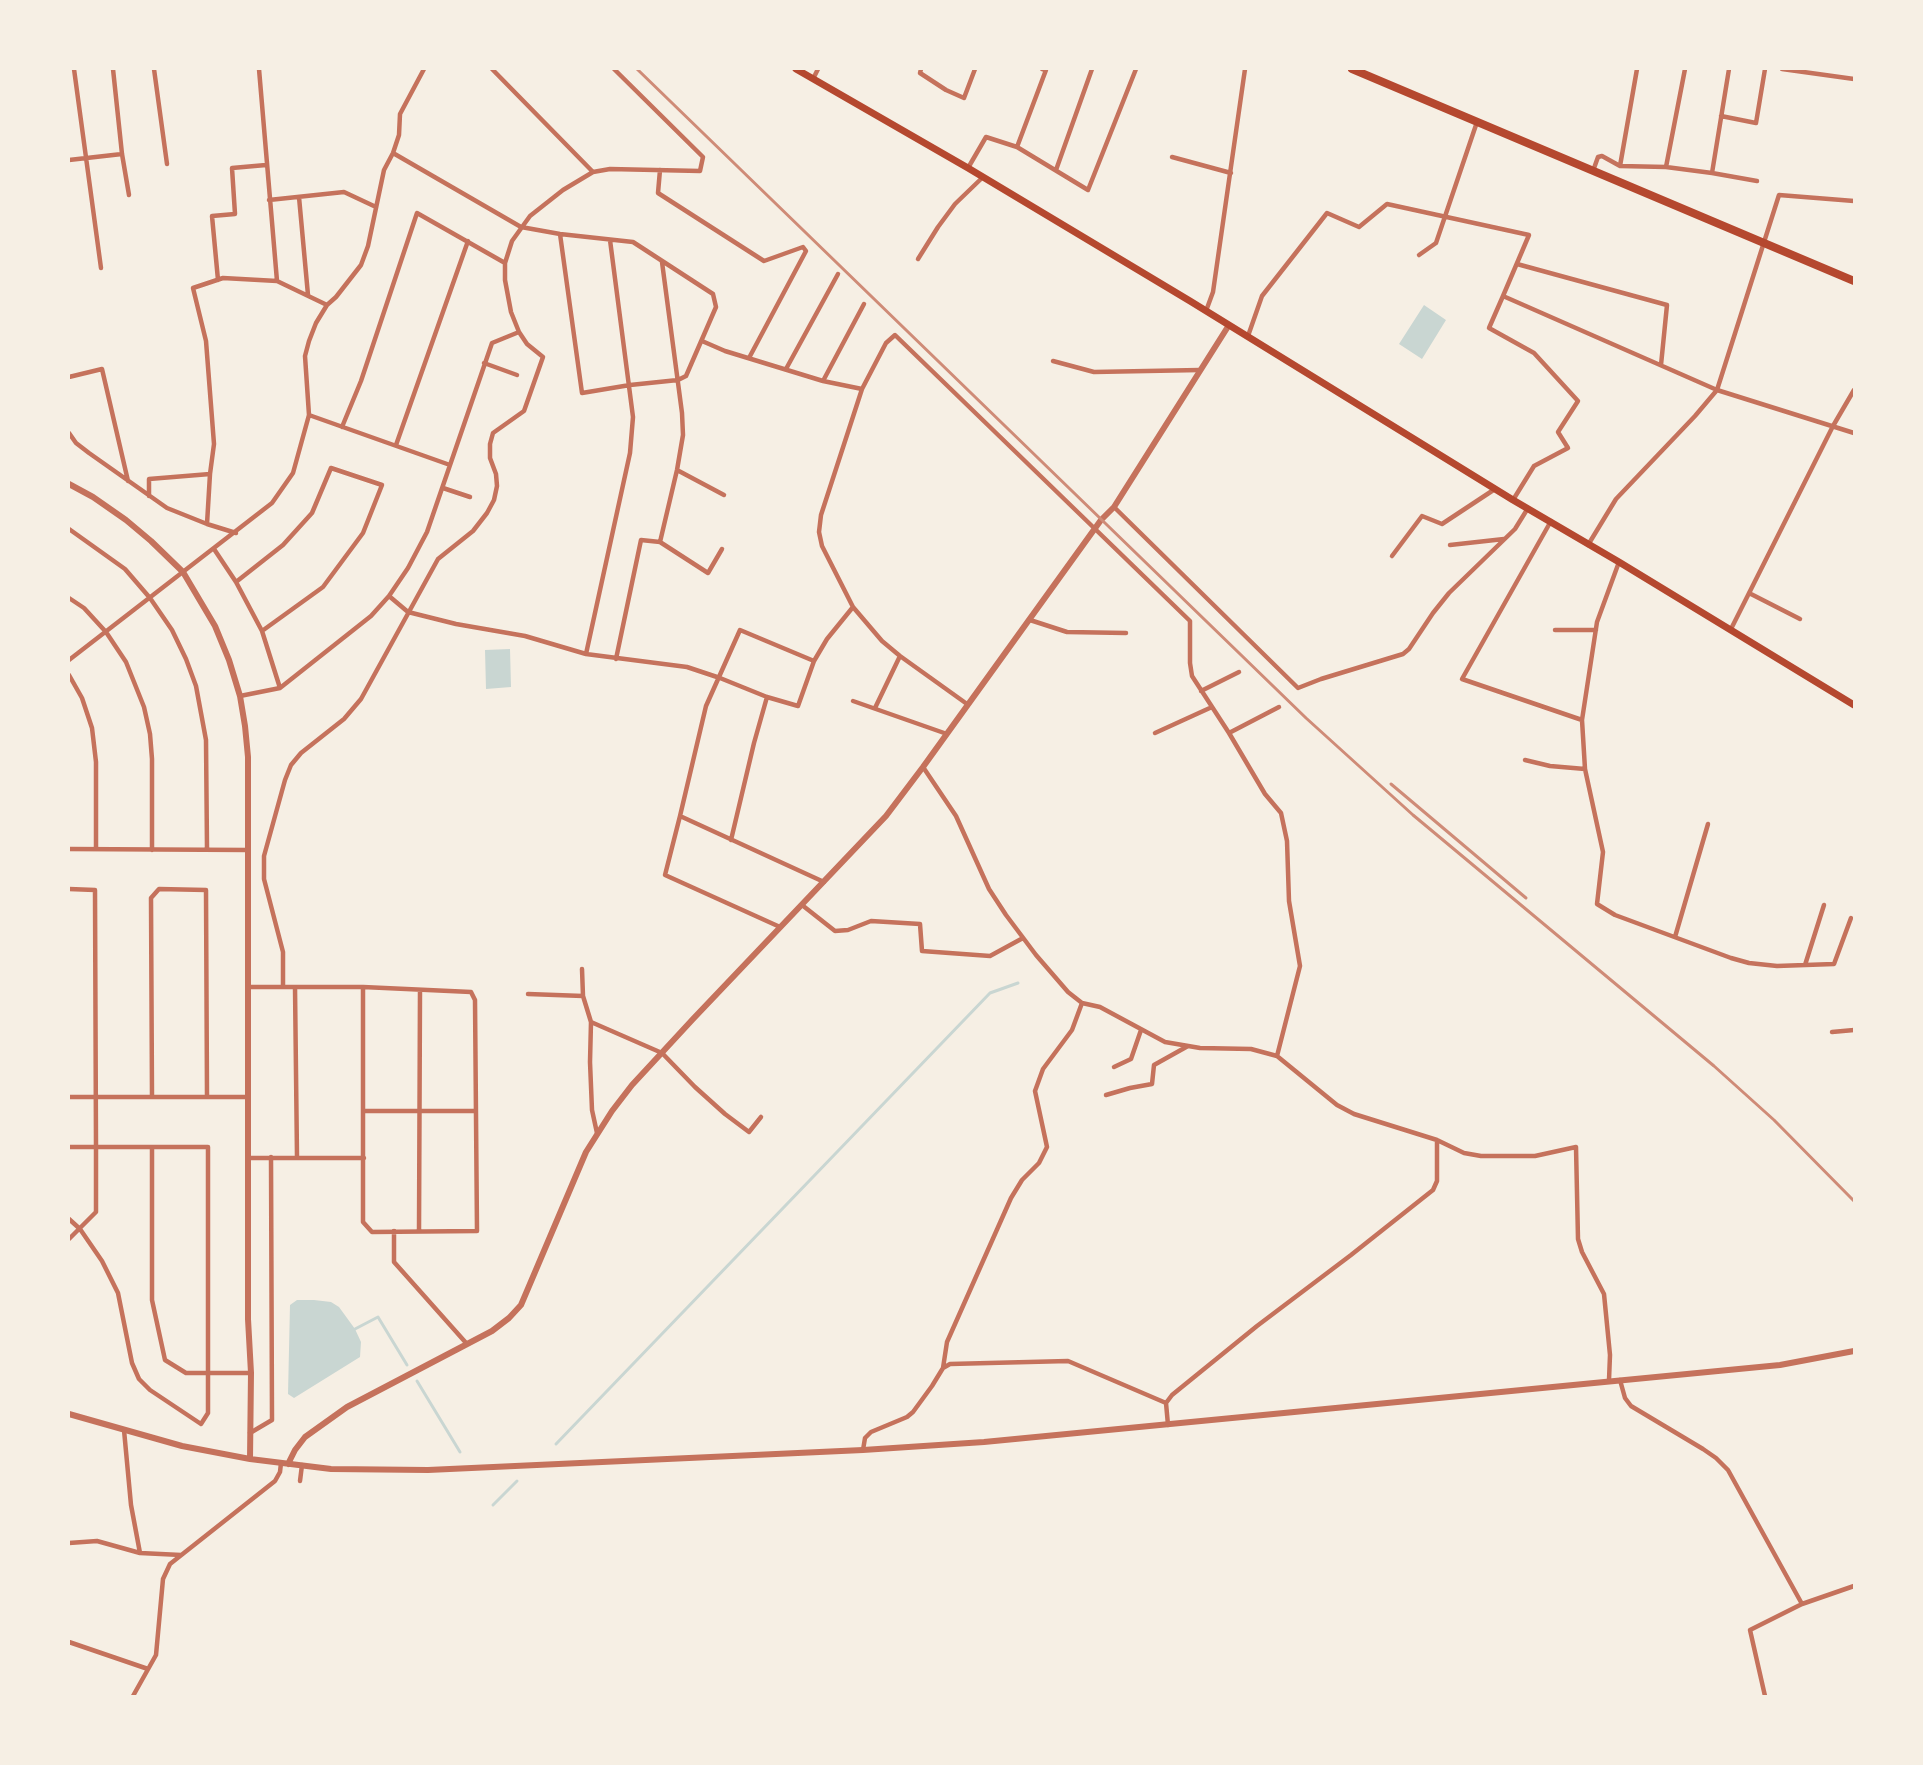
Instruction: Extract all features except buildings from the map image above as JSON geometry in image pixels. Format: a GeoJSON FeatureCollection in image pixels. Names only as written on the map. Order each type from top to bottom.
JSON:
{"type":"FeatureCollection","features":[{"type":"Feature","properties":{"kind":"highway"},"geometry":{"type":"LineString","coordinates":[[1352,69],[1854,281]]}},
{"type":"Feature","properties":{"kind":"main road"},"geometry":{"type":"LineString","coordinates":[[795,69],[968,168],[1248,336],[1513,500],[1854,705]]}},
{"type":"Feature","properties":{"kind":"street"},"geometry":{"type":"LineString","coordinates":[[74,69],[101,268]]}},
{"type":"Feature","properties":{"kind":"street"},"geometry":{"type":"LineString","coordinates":[[113,69],[129,195]]}},
{"type":"Feature","properties":{"kind":"street"},"geometry":{"type":"LineString","coordinates":[[154,69],[167,164]]}},
{"type":"Feature","properties":{"kind":"street"},"geometry":{"type":"LineString","coordinates":[[259,69],[277,281]]}},
{"type":"Feature","properties":{"kind":"street"},"geometry":{"type":"LineString","coordinates":[[69,660],[272,503],[293,473],[309,415],[305,356],[316,323],[327,305],[361,265],[368,246],[384,170],[399,135],[400,114],[424,69]]}},
{"type":"Feature","properties":{"kind":"street"},"geometry":{"type":"LineString","coordinates":[[492,69],[593,172]]}},
{"type":"Feature","properties":{"kind":"street"},"geometry":{"type":"LineString","coordinates":[[283,987],[283,952],[264,879],[264,856],[291,765],[301,753],[344,719],[361,699],[438,559],[473,531],[487,513],[494,500],[497,486],[496,474],[490,458],[493,433],[524,411],[543,357],[527,344],[511,312],[505,279],[505,263],[509,249],[530,216],[564,190],[593,172],[610,169],[700,171],[703,157],[614,69]]}},
{"type":"Feature","properties":{"kind":"street"},"geometry":{"type":"LineString","coordinates":[[813,79],[818,69]]}},
{"type":"Feature","properties":{"kind":"street"},"geometry":{"type":"LineString","coordinates":[[921,69],[920,73],[946,90],[964,98],[975,69]]}},
{"type":"Feature","properties":{"kind":"street"},"geometry":{"type":"LineString","coordinates":[[1017,147],[1046,70],[1042,69]]}},
{"type":"Feature","properties":{"kind":"street"},"geometry":{"type":"LineString","coordinates":[[1056,170],[1092,69]]}},
{"type":"Feature","properties":{"kind":"street"},"geometry":{"type":"LineString","coordinates":[[968,168],[986,137],[1017,147],[1088,190],[1136,69]]}},
{"type":"Feature","properties":{"kind":"street"},"geometry":{"type":"LineString","coordinates":[[1206,311],[1214,292],[1245,69]]}},
{"type":"Feature","properties":{"kind":"street"},"geometry":{"type":"LineString","coordinates":[[1620,166],[1637,69]]}},
{"type":"Feature","properties":{"kind":"street"},"geometry":{"type":"LineString","coordinates":[[1666,167],[1685,69]]}},
{"type":"Feature","properties":{"kind":"street"},"geometry":{"type":"LineString","coordinates":[[1712,173],[1729,69]]}},
{"type":"Feature","properties":{"kind":"street"},"geometry":{"type":"LineString","coordinates":[[1721,116],[1756,123],[1765,69]]}},
{"type":"Feature","properties":{"kind":"street"},"geometry":{"type":"LineString","coordinates":[[1782,69],[1854,79]]}},
{"type":"Feature","properties":{"kind":"street"},"geometry":{"type":"LineString","coordinates":[[1419,255],[1436,243],[1477,122]]}},
{"type":"Feature","properties":{"kind":"street"},"geometry":{"type":"LineString","coordinates":[[393,153],[521,227],[633,242],[713,294],[716,307],[686,375],[678,380],[582,393],[560,234]]}},
{"type":"Feature","properties":{"kind":"street"},"geometry":{"type":"LineString","coordinates":[[69,160],[122,154]]}},
{"type":"Feature","properties":{"kind":"street"},"geometry":{"type":"LineString","coordinates":[[1593,171],[1598,157],[1602,156],[1620,166],[1666,167],[1757,181]]}},
{"type":"Feature","properties":{"kind":"street"},"geometry":{"type":"LineString","coordinates":[[1172,157],[1231,173]]}},
{"type":"Feature","properties":{"kind":"street"},"geometry":{"type":"LineString","coordinates":[[218,279],[212,216],[235,214],[232,168],[266,165]]}},
{"type":"Feature","properties":{"kind":"street"},"geometry":{"type":"LineString","coordinates":[[660,170],[658,193],[764,261],[803,247],[806,251],[749,358]]}},
{"type":"Feature","properties":{"kind":"street"},"geometry":{"type":"LineString","coordinates":[[918,259],[955,204],[982,177]]}},
{"type":"Feature","properties":{"kind":"street"},"geometry":{"type":"LineString","coordinates":[[269,200],[344,192],[376,207]]}},
{"type":"Feature","properties":{"kind":"street"},"geometry":{"type":"LineString","coordinates":[[1588,545],[1616,499],[1717,390],[1779,195],[1854,201]]}},
{"type":"Feature","properties":{"kind":"street"},"geometry":{"type":"LineString","coordinates":[[299,197],[308,295]]}},
{"type":"Feature","properties":{"kind":"street"},"geometry":{"type":"LineString","coordinates":[[1248,336],[1262,296],[1327,213],[1359,227],[1387,204],[1529,236],[1489,328],[1534,353],[1578,401],[1558,432],[1568,448],[1534,466],[1513,500]]}},
{"type":"Feature","properties":{"kind":"street"},"geometry":{"type":"LineString","coordinates":[[342,426],[361,381],[417,213],[505,263]]}},
{"type":"Feature","properties":{"kind":"street"},"geometry":{"type":"LineString","coordinates":[[586,654],[630,453],[633,417],[610,240]]}},
{"type":"Feature","properties":{"kind":"street"},"geometry":{"type":"LineString","coordinates":[[396,445],[468,241]]}},
{"type":"Feature","properties":{"kind":"street"},"geometry":{"type":"LineString","coordinates":[[660,542],[683,435],[662,262]]}},
{"type":"Feature","properties":{"kind":"street"},"geometry":{"type":"LineString","coordinates":[[1517,264],[1667,305],[1661,366]]}},
{"type":"Feature","properties":{"kind":"street"},"geometry":{"type":"LineString","coordinates":[[786,369],[837,274]]}},
{"type":"Feature","properties":{"kind":"street"},"geometry":{"type":"LineString","coordinates":[[207,524],[214,444],[206,341],[193,288],[223,278],[277,281],[327,305]]}},
{"type":"Feature","properties":{"kind":"street"},"geometry":{"type":"LineString","coordinates":[[1503,296],[1717,390],[1854,433]]}},
{"type":"Feature","properties":{"kind":"street"},"geometry":{"type":"LineString","coordinates":[[824,381],[864,304]]}},
{"type":"Feature","properties":{"kind":"street"},"geometry":{"type":"LineString","coordinates":[[133,1696],[156,1655],[163,1579],[170,1564],[275,1482],[285,1463],[305,1437],[347,1407],[492,1331],[521,1305],[586,1152],[597,1133],[632,1085],[886,816],[1095,529],[1114,507],[1229,325]]}},
{"type":"Feature","properties":{"kind":"street"},"geometry":{"type":"LineString","coordinates":[[240,696],[280,688],[371,616],[389,596],[408,568],[427,532],[492,343],[519,332]]}},
{"type":"Feature","properties":{"kind":"street"},"geometry":{"type":"LineString","coordinates":[[967,704],[882,641],[853,607],[822,546],[819,532],[821,515],[862,389],[886,343],[895,335],[1190,621],[1192,676],[1265,794],[1281,813],[1287,841],[1289,901],[1299,966],[1277,1056]]}},
{"type":"Feature","properties":{"kind":"street"},"geometry":{"type":"LineString","coordinates":[[702,341],[725,351],[824,381],[862,389]]}},
{"type":"Feature","properties":{"kind":"street"},"geometry":{"type":"LineString","coordinates":[[1053,361],[1094,372],[1200,370]]}},
{"type":"Feature","properties":{"kind":"street"},"geometry":{"type":"LineString","coordinates":[[484,363],[518,375]]}},
{"type":"Feature","properties":{"kind":"street"},"geometry":{"type":"LineString","coordinates":[[69,377],[102,369],[128,481]]}},
{"type":"Feature","properties":{"kind":"street"},"geometry":{"type":"LineString","coordinates":[[1731,629],[1833,426],[1854,390]]}},
{"type":"Feature","properties":{"kind":"street"},"geometry":{"type":"LineString","coordinates":[[309,415],[450,465]]}},
{"type":"Feature","properties":{"kind":"street"},"geometry":{"type":"LineString","coordinates":[[69,433],[76,443],[167,508],[236,533]]}},
{"type":"Feature","properties":{"kind":"street"},"geometry":{"type":"LineString","coordinates":[[236,582],[283,545],[312,513],[331,468],[382,485],[363,533],[323,587],[262,631]]}},
{"type":"Feature","properties":{"kind":"street"},"geometry":{"type":"LineString","coordinates":[[677,470],[724,495]]}},
{"type":"Feature","properties":{"kind":"street"},"geometry":{"type":"LineString","coordinates":[[149,496],[149,479],[210,474]]}},
{"type":"Feature","properties":{"kind":"street"},"geometry":{"type":"LineString","coordinates":[[69,484],[93,497],[126,520],[183,572],[215,626],[240,696],[248,757],[250,1459]]}},
{"type":"Feature","properties":{"kind":"street"},"geometry":{"type":"LineString","coordinates":[[443,488],[470,497]]}},
{"type":"Feature","properties":{"kind":"street"},"geometry":{"type":"LineString","coordinates":[[1392,556],[1422,516],[1442,524],[1495,489]]}},
{"type":"Feature","properties":{"kind":"street"},"geometry":{"type":"LineString","coordinates":[[1114,507],[1298,688],[1403,654],[1449,593],[1515,529],[1528,508]]}},
{"type":"Feature","properties":{"kind":"street"},"geometry":{"type":"LineString","coordinates":[[1551,521],[1462,679],[1582,720]]}},
{"type":"Feature","properties":{"kind":"street"},"geometry":{"type":"LineString","coordinates":[[69,529],[125,569],[150,598],[172,630],[186,659],[196,686],[206,740],[207,849]]}},
{"type":"Feature","properties":{"kind":"street"},"geometry":{"type":"LineString","coordinates":[[1450,545],[1505,538]]}},
{"type":"Feature","properties":{"kind":"street"},"geometry":{"type":"LineString","coordinates":[[616,659],[641,540],[660,542],[708,573],[722,549]]}},
{"type":"Feature","properties":{"kind":"street"},"geometry":{"type":"LineString","coordinates":[[213,549],[236,582],[262,631],[280,688]]}},
{"type":"Feature","properties":{"kind":"street"},"geometry":{"type":"LineString","coordinates":[[1619,562],[1596,630],[1582,720],[1585,769],[1604,852],[1597,904],[1615,915],[1731,958],[1749,963],[1777,966],[1834,964],[1851,918]]}},
{"type":"Feature","properties":{"kind":"street"},"geometry":{"type":"LineString","coordinates":[[1749,593],[1800,619]]}},
{"type":"Feature","properties":{"kind":"street"},"geometry":{"type":"LineString","coordinates":[[389,596],[408,612],[456,624],[525,636],[586,654],[687,667],[798,706],[814,661],[827,639],[853,607]]}},
{"type":"Feature","properties":{"kind":"street"},"geometry":{"type":"LineString","coordinates":[[69,598],[84,608],[106,632],[126,662],[144,707],[150,734],[152,759],[152,850]]}},
{"type":"Feature","properties":{"kind":"street"},"geometry":{"type":"LineString","coordinates":[[1030,620],[1067,632],[1126,633]]}},
{"type":"Feature","properties":{"kind":"street"},"geometry":{"type":"LineString","coordinates":[[780,927],[665,875],[706,706],[740,630],[814,661]]}},
{"type":"Feature","properties":{"kind":"street"},"geometry":{"type":"LineString","coordinates":[[1555,630],[1596,630]]}},
{"type":"Feature","properties":{"kind":"street"},"geometry":{"type":"LineString","coordinates":[[875,708],[900,656]]}},
{"type":"Feature","properties":{"kind":"street"},"geometry":{"type":"LineString","coordinates":[[1201,691],[1239,672]]}},
{"type":"Feature","properties":{"kind":"street"},"geometry":{"type":"LineString","coordinates":[[69,675],[82,698],[92,728],[96,762],[96,849]]}},
{"type":"Feature","properties":{"kind":"street"},"geometry":{"type":"LineString","coordinates":[[731,840],[767,697]]}},
{"type":"Feature","properties":{"kind":"street"},"geometry":{"type":"LineString","coordinates":[[853,701],[947,734]]}},
{"type":"Feature","properties":{"kind":"street"},"geometry":{"type":"LineString","coordinates":[[1155,733],[1212,707]]}},
{"type":"Feature","properties":{"kind":"street"},"geometry":{"type":"LineString","coordinates":[[1229,733],[1279,707]]}},
{"type":"Feature","properties":{"kind":"street"},"geometry":{"type":"LineString","coordinates":[[1525,760],[1550,766],[1585,769]]}},
{"type":"Feature","properties":{"kind":"street"},"geometry":{"type":"LineString","coordinates":[[923,767],[956,816],[989,889],[1023,938],[1068,992],[1082,1003],[1100,1007],[1166,1042],[1200,1048],[1251,1049],[1277,1056],[1337,1106],[1354,1114],[1437,1140],[1464,1153],[1481,1156],[1535,1156],[1576,1147],[1578,1239],[1582,1252],[1604,1294],[1610,1355],[1609,1380]]}},
{"type":"Feature","properties":{"kind":"street"},"geometry":{"type":"LineString","coordinates":[[680,816],[824,882]]}},
{"type":"Feature","properties":{"kind":"street"},"geometry":{"type":"LineString","coordinates":[[1675,937],[1708,824]]}},
{"type":"Feature","properties":{"kind":"street"},"geometry":{"type":"LineString","coordinates":[[69,849],[248,849]]}},
{"type":"Feature","properties":{"kind":"street"},"geometry":{"type":"LineString","coordinates":[[69,889],[95,890],[96,1147],[96,1212],[69,1239]]}},
{"type":"Feature","properties":{"kind":"street"},"geometry":{"type":"LineString","coordinates":[[152,1097],[151,898],[159,889],[206,890],[207,1097]]}},
{"type":"Feature","properties":{"kind":"street"},"geometry":{"type":"LineString","coordinates":[[802,904],[835,931],[848,930],[871,921],[920,924],[922,951],[990,956],[1023,938]]}},
{"type":"Feature","properties":{"kind":"street"},"geometry":{"type":"LineString","coordinates":[[1805,965],[1824,905]]}},
{"type":"Feature","properties":{"kind":"street"},"geometry":{"type":"LineString","coordinates":[[582,969],[583,996],[591,1022],[592,1110],[597,1133]]}},
{"type":"Feature","properties":{"kind":"street"},"geometry":{"type":"LineString","coordinates":[[249,987],[363,987],[471,992],[475,1000],[477,1231],[372,1232],[363,1222],[363,987]]}},
{"type":"Feature","properties":{"kind":"street"},"geometry":{"type":"LineString","coordinates":[[295,987],[297,1157]]}},
{"type":"Feature","properties":{"kind":"street"},"geometry":{"type":"LineString","coordinates":[[419,1231],[420,990]]}},
{"type":"Feature","properties":{"kind":"street"},"geometry":{"type":"LineString","coordinates":[[528,994],[583,996]]}},
{"type":"Feature","properties":{"kind":"street"},"geometry":{"type":"LineString","coordinates":[[863,1450],[865,1438],[870,1432],[914,1412],[943,1368],[947,1342],[1011,1198],[1022,1180],[1039,1163],[1047,1147],[1035,1091],[1043,1068],[1071,1030],[1082,1003]]}},
{"type":"Feature","properties":{"kind":"street"},"geometry":{"type":"LineString","coordinates":[[591,1022],[662,1053],[703,1094],[749,1132],[761,1117]]}},
{"type":"Feature","properties":{"kind":"street"},"geometry":{"type":"LineString","coordinates":[[1114,1067],[1131,1059],[1141,1029]]}},
{"type":"Feature","properties":{"kind":"street"},"geometry":{"type":"LineString","coordinates":[[1832,1032],[1854,1030]]}},
{"type":"Feature","properties":{"kind":"street"},"geometry":{"type":"LineString","coordinates":[[1106,1095],[1152,1084],[1154,1065],[1188,1046]]}},
{"type":"Feature","properties":{"kind":"street"},"geometry":{"type":"LineString","coordinates":[[69,1097],[248,1097]]}},
{"type":"Feature","properties":{"kind":"street"},"geometry":{"type":"LineString","coordinates":[[363,1111],[476,1111]]}},
{"type":"Feature","properties":{"kind":"street"},"geometry":{"type":"LineString","coordinates":[[1168,1425],[1166,1403],[1172,1395],[1433,1190],[1437,1181],[1437,1140]]}},
{"type":"Feature","properties":{"kind":"street"},"geometry":{"type":"LineString","coordinates":[[69,1147],[207,1147],[208,1413],[201,1424],[150,1390],[139,1379],[132,1362],[118,1293],[102,1261],[80,1229],[69,1220]]}},
{"type":"Feature","properties":{"kind":"street"},"geometry":{"type":"LineString","coordinates":[[152,1147],[152,1300],[165,1360],[186,1373],[251,1373]]}},
{"type":"Feature","properties":{"kind":"street"},"geometry":{"type":"LineString","coordinates":[[250,1433],[272,1420],[271,1157]]}},
{"type":"Feature","properties":{"kind":"street"},"geometry":{"type":"LineString","coordinates":[[248,1158],[364,1158]]}},
{"type":"Feature","properties":{"kind":"street"},"geometry":{"type":"LineString","coordinates":[[394,1231],[394,1262],[467,1344]]}},
{"type":"Feature","properties":{"kind":"street"},"geometry":{"type":"LineString","coordinates":[[69,1414],[182,1446],[250,1459],[331,1468],[428,1470],[863,1450],[984,1442],[1780,1365],[1854,1351]]}},
{"type":"Feature","properties":{"kind":"street"},"geometry":{"type":"LineString","coordinates":[[943,1368],[950,1364],[1068,1361],[1166,1403]]}},
{"type":"Feature","properties":{"kind":"street"},"geometry":{"type":"LineString","coordinates":[[1620,1380],[1625,1398],[1631,1406],[1703,1449],[1728,1470],[1802,1604]]}},
{"type":"Feature","properties":{"kind":"street"},"geometry":{"type":"LineString","coordinates":[[124,1430],[131,1505],[141,1553]]}},
{"type":"Feature","properties":{"kind":"street"},"geometry":{"type":"LineString","coordinates":[[300,1481],[302,1465]]}},
{"type":"Feature","properties":{"kind":"street"},"geometry":{"type":"LineString","coordinates":[[69,1543],[97,1541],[141,1553],[181,1555]]}},
{"type":"Feature","properties":{"kind":"street"},"geometry":{"type":"LineString","coordinates":[[1765,1696],[1750,1630],[1802,1604],[1854,1586]]}},
{"type":"Feature","properties":{"kind":"street"},"geometry":{"type":"LineString","coordinates":[[69,1642],[148,1669]]}},
{"type":"Feature","properties":{"kind":"shaded area"},"geometry":{"type":"Polygon","coordinates":[[[1424,305],[1446,320],[1422,359],[1399,344],[1424,305]]]}},
{"type":"Feature","properties":{"kind":"shaded area"},"geometry":{"type":"Polygon","coordinates":[[[510,649],[511,687],[486,689],[485,650],[510,649]]]}},
{"type":"Feature","properties":{"kind":"shaded area"},"geometry":{"type":"Polygon","coordinates":[[[297,1300],[331,1302],[339,1307],[355,1329],[361,1342],[360,1357],[294,1398],[288,1394],[290,1305],[297,1300]]]}},
{"type":"Feature","properties":{"kind":"waterway"},"geometry":{"type":"LineString","coordinates":[[556,1444],[990,993],[1018,983]]}},
{"type":"Feature","properties":{"kind":"waterway"},"geometry":{"type":"LineString","coordinates":[[355,1329],[378,1317],[407,1365]]}},
{"type":"Feature","properties":{"kind":"waterway"},"geometry":{"type":"LineString","coordinates":[[417,1381],[460,1452]]}},
{"type":"Feature","properties":{"kind":"waterway"},"geometry":{"type":"LineString","coordinates":[[493,1505],[517,1481]]}},
{"type":"Feature","properties":{"kind":"railway"},"geometry":{"type":"LineString","coordinates":[[637,69],[1306,718],[1413,815],[1714,1066],[1774,1120],[1854,1201]]}},
{"type":"Feature","properties":{"kind":"railway"},"geometry":{"type":"LineString","coordinates":[[1391,784],[1526,898]]}}]}
